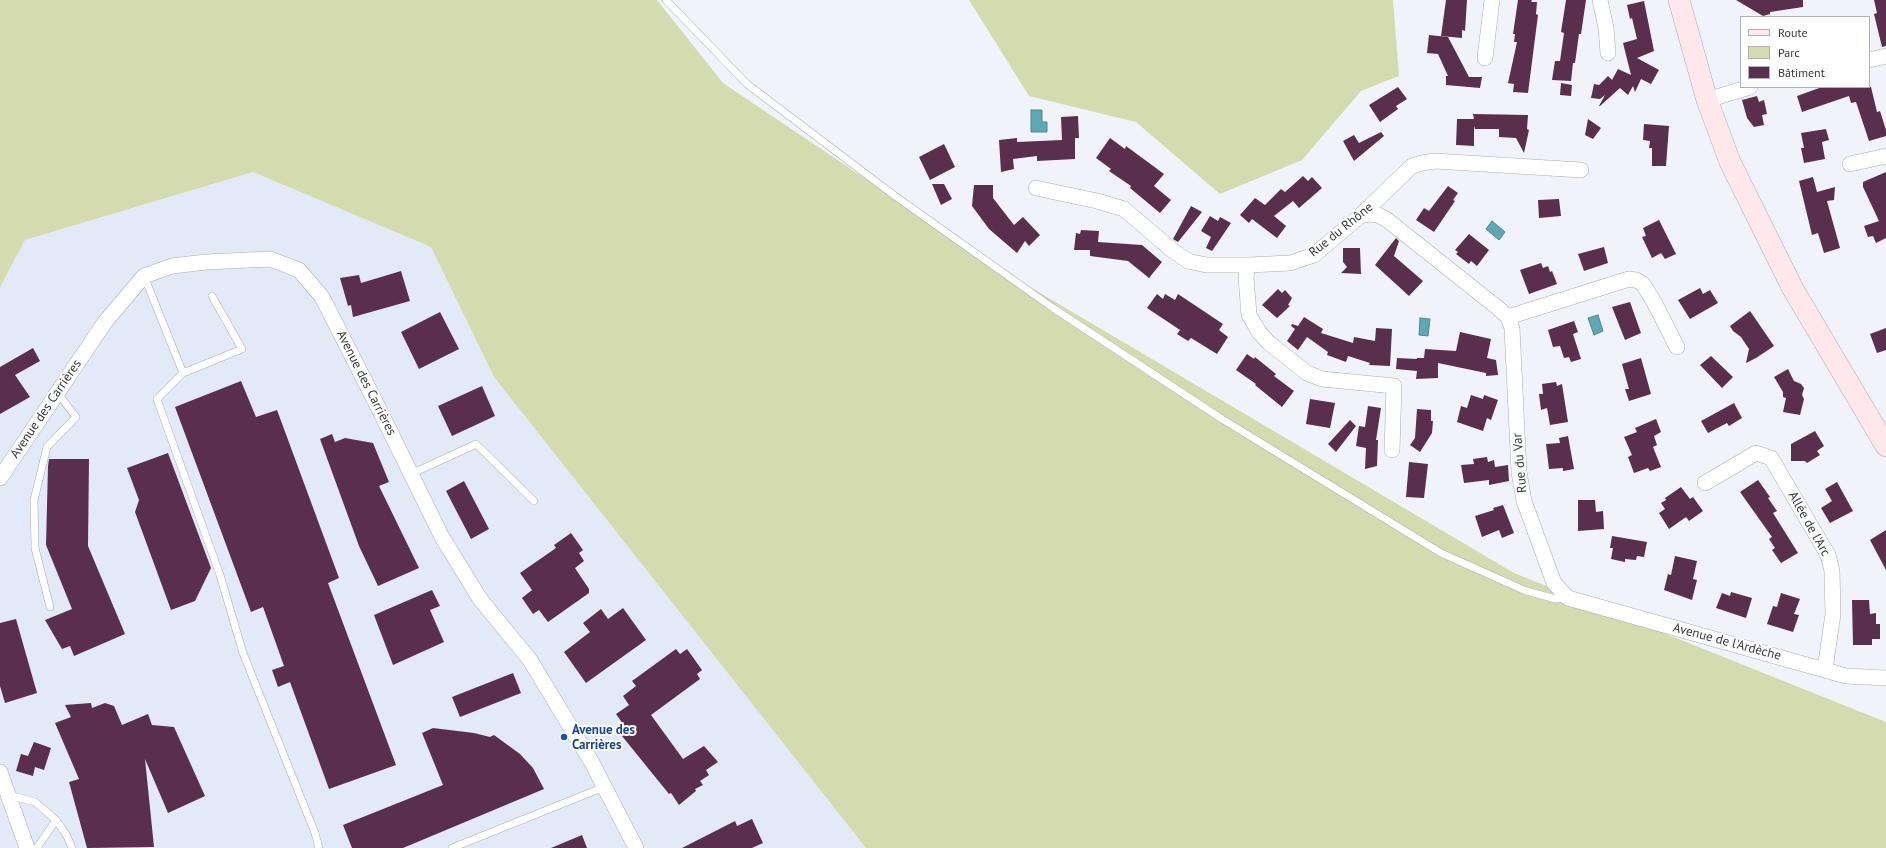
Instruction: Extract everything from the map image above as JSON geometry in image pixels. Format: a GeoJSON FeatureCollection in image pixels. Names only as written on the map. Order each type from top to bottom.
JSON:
{"type":"FeatureCollection","features":[{"type":"Feature","properties":{"kind":"main road"},"geometry":{"type":"LineString","coordinates":[[1679,0],[1707,100],[1730,162],[1793,289],[1886,446]]}},
{"type":"Feature","properties":{"kind":"street"},"geometry":{"type":"LineString","coordinates":[[1485,58],[1492,0]]}},
{"type":"Feature","properties":{"kind":"street"},"geometry":{"type":"LineString","coordinates":[[1600,0],[1606,28],[1608,53]]}},
{"type":"Feature","properties":{"kind":"street"},"geometry":{"type":"LineString","coordinates":[[1870,60],[1886,56]]}},
{"type":"Feature","properties":{"kind":"street"},"geometry":{"type":"LineString","coordinates":[[1707,100],[1747,88]]}},
{"type":"Feature","properties":{"kind":"street"},"geometry":{"type":"LineString","coordinates":[[1850,164],[1886,156]]}},
{"type":"Feature","properties":{"kind":"street","name":"Rue du Rhône"},"geometry":{"type":"LineString","coordinates":[[1036,188],[1097,201],[1124,209],[1172,250],[1188,261],[1206,265],[1248,265],[1290,263],[1314,255],[1360,216],[1412,166],[1435,161],[1581,170]]}},
{"type":"Feature","properties":{"kind":"street"},"geometry":{"type":"LineString","coordinates":[[1386,190],[1382,200],[1382,211],[1386,219]]}},
{"type":"Feature","properties":{"kind":"street"},"geometry":{"type":"LineString","coordinates":[[1360,216],[1370,214],[1378,215],[1386,219],[1508,317],[1629,279],[1636,280],[1643,284],[1678,347]]}},
{"type":"Feature","properties":{"kind":"street","name":"Avenue des Carrières"},"geometry":{"type":"LineString","coordinates":[[0,478],[105,322],[144,276],[172,266],[206,262],[270,260],[299,270],[322,297],[442,537],[480,599],[530,660],[591,761],[636,848]]}},
{"type":"Feature","properties":{"kind":"street"},"geometry":{"type":"LineString","coordinates":[[1248,265],[1246,277],[1249,315],[1259,332],[1269,343],[1307,373],[1322,379],[1394,386],[1392,450]]}},
{"type":"Feature","properties":{"kind":"street","name":"Rue du Var"},"geometry":{"type":"LineString","coordinates":[[1508,317],[1512,328],[1519,472],[1524,501],[1554,583],[1568,598]]}},
{"type":"Feature","properties":{"kind":"street","name":"Allée de l'Arc"},"geometry":{"type":"LineString","coordinates":[[1705,483],[1756,453],[1771,458],[1828,555],[1832,571],[1833,614],[1825,669]]}},
{"type":"Feature","properties":{"kind":"street","name":"Avenue de l'Ardèche"},"geometry":{"type":"LineString","coordinates":[[1568,598],[1846,676],[1886,678]]}},
{"type":"Feature","properties":{"kind":"street"},"geometry":{"type":"LineString","coordinates":[[0,772],[27,848]]}},
{"type":"Feature","properties":{"kind":"lane"},"geometry":{"type":"LineString","coordinates":[[666,0],[747,84],[895,196],[1053,308],[1222,419],[1441,554],[1526,591],[1556,599],[1568,598]]}},
{"type":"Feature","properties":{"kind":"lane"},"geometry":{"type":"LineString","coordinates":[[144,276],[183,373]]}},
{"type":"Feature","properties":{"kind":"lane"},"geometry":{"type":"LineString","coordinates":[[212,296],[242,349],[183,373],[157,399],[220,575],[243,653],[315,833],[319,848]]}},
{"type":"Feature","properties":{"kind":"lane"},"geometry":{"type":"LineString","coordinates":[[50,607],[35,548],[34,500],[47,447],[76,417],[57,392]]}},
{"type":"Feature","properties":{"kind":"lane"},"geometry":{"type":"LineString","coordinates":[[1857,396],[1886,433]]}},
{"type":"Feature","properties":{"kind":"lane"},"geometry":{"type":"LineString","coordinates":[[411,474],[476,444],[534,501]]}},
{"type":"Feature","properties":{"kind":"lane"},"geometry":{"type":"LineString","coordinates":[[452,848],[604,787]]}},
{"type":"Feature","properties":{"kind":"lane"},"geometry":{"type":"LineString","coordinates":[[9,794],[35,802],[56,820],[67,836],[72,848]]}},
{"type":"Feature","properties":{"kind":"lane"},"geometry":{"type":"LineString","coordinates":[[37,848],[56,820]]}},
{"type":"Feature","properties":{"kind":"shaded area"},"geometry":{"type":"Polygon","coordinates":[[[253,172],[431,247],[494,377],[866,848],[0,848],[0,287],[25,240],[253,172]]]}},
{"type":"Feature","properties":{"kind":"green space"},"geometry":{"type":"Polygon","coordinates":[[[0,0],[657,0],[723,83],[998,268],[1514,573],[1886,722],[1886,848],[866,848],[494,377],[431,247],[253,172],[25,240],[0,287],[0,0]]]}},
{"type":"Feature","properties":{"kind":"green space"},"geometry":{"type":"Polygon","coordinates":[[[969,0],[1393,0],[1399,76],[1361,91],[1302,160],[1220,194],[1136,122],[1029,96],[969,0]]]}},
{"type":"Feature","properties":{"kind":"water"},"geometry":{"type":"Polygon","coordinates":[[[1031,110],[1042,110],[1042,122],[1047,122],[1047,132],[1031,132],[1031,110]]]}},
{"type":"Feature","properties":{"kind":"water"},"geometry":{"type":"Polygon","coordinates":[[[1492,221],[1505,232],[1499,240],[1486,229],[1492,221]]]}},
{"type":"Feature","properties":{"kind":"water"},"geometry":{"type":"Polygon","coordinates":[[[1598,315],[1603,331],[1594,335],[1588,318],[1598,315]]]}},
{"type":"Feature","properties":{"kind":"water"},"geometry":{"type":"Polygon","coordinates":[[[1420,318],[1430,319],[1428,336],[1419,335],[1420,318]]]}},
{"type":"Feature","properties":{"kind":"building"},"geometry":{"type":"Polygon","coordinates":[[[1446,0],[1467,0],[1465,31],[1462,30],[1462,38],[1441,36],[1446,0]]]}},
{"type":"Feature","properties":{"kind":"building"},"geometry":{"type":"Polygon","coordinates":[[[1518,0],[1532,0],[1531,2],[1537,2],[1536,14],[1538,15],[1528,93],[1513,92],[1514,84],[1508,83],[1517,42],[1514,42],[1515,34],[1513,34],[1518,0]]]}},
{"type":"Feature","properties":{"kind":"building"},"geometry":{"type":"Polygon","coordinates":[[[1566,0],[1586,0],[1581,34],[1579,34],[1571,81],[1552,80],[1555,61],[1560,61],[1564,33],[1561,32],[1566,0]]]}},
{"type":"Feature","properties":{"kind":"building"},"geometry":{"type":"Polygon","coordinates":[[[1736,0],[1803,0],[1803,7],[1770,12],[1770,14],[1763,16],[1736,0]]]}},
{"type":"Feature","properties":{"kind":"building"},"geometry":{"type":"Polygon","coordinates":[[[1874,0],[1886,0],[1886,46],[1882,47],[1874,14],[1877,13],[1874,0]]]}},
{"type":"Feature","properties":{"kind":"building"},"geometry":{"type":"Polygon","coordinates":[[[1644,1],[1654,51],[1637,58],[1659,70],[1651,84],[1641,79],[1635,92],[1633,86],[1628,95],[1620,88],[1599,106],[1605,95],[1600,99],[1591,98],[1594,84],[1599,85],[1608,76],[1612,80],[1618,69],[1631,75],[1623,43],[1637,39],[1627,5],[1644,1]]]}},
{"type":"Feature","properties":{"kind":"building"},"geometry":{"type":"Polygon","coordinates":[[[1429,35],[1448,37],[1469,77],[1482,77],[1480,88],[1446,85],[1446,76],[1448,76],[1438,54],[1427,53],[1429,35]]]}},
{"type":"Feature","properties":{"kind":"building"},"geometry":{"type":"Polygon","coordinates":[[[1561,83],[1572,85],[1571,96],[1560,95],[1561,83]]]}},
{"type":"Feature","properties":{"kind":"building"},"geometry":{"type":"Polygon","coordinates":[[[1398,87],[1407,99],[1396,106],[1398,109],[1380,122],[1369,105],[1398,87]]]}},
{"type":"Feature","properties":{"kind":"building"},"geometry":{"type":"Polygon","coordinates":[[[1871,87],[1877,112],[1880,111],[1886,130],[1886,136],[1869,141],[1856,102],[1851,103],[1849,96],[1802,112],[1797,96],[1819,88],[1871,87]]]}},
{"type":"Feature","properties":{"kind":"building"},"geometry":{"type":"Polygon","coordinates":[[[1757,96],[1759,102],[1764,100],[1767,114],[1762,115],[1764,125],[1754,127],[1747,118],[1742,100],[1757,96]]]}},
{"type":"Feature","properties":{"kind":"building"},"geometry":{"type":"Polygon","coordinates":[[[1473,114],[1528,115],[1527,129],[1529,130],[1524,153],[1516,138],[1499,137],[1499,129],[1475,129],[1474,126],[1474,146],[1456,145],[1457,119],[1474,119],[1473,114]]]}},
{"type":"Feature","properties":{"kind":"building"},"geometry":{"type":"Polygon","coordinates":[[[1078,116],[1079,138],[1075,138],[1075,159],[1037,161],[1037,156],[1013,159],[1014,169],[1001,172],[999,140],[1017,138],[1017,142],[1062,140],[1061,117],[1078,116]]]}},
{"type":"Feature","properties":{"kind":"building"},"geometry":{"type":"Polygon","coordinates":[[[1588,119],[1601,128],[1593,139],[1585,135],[1588,119]]]}},
{"type":"Feature","properties":{"kind":"building"},"geometry":{"type":"Polygon","coordinates":[[[1644,124],[1669,126],[1666,166],[1652,166],[1652,148],[1649,148],[1650,141],[1643,140],[1644,124]]]}},
{"type":"Feature","properties":{"kind":"building"},"geometry":{"type":"Polygon","coordinates":[[[1826,129],[1829,140],[1822,142],[1825,159],[1804,163],[1801,148],[1804,148],[1801,133],[1826,129]]]}},
{"type":"Feature","properties":{"kind":"building"},"geometry":{"type":"Polygon","coordinates":[[[1381,132],[1384,136],[1354,161],[1343,141],[1354,135],[1359,143],[1381,132]]]}},
{"type":"Feature","properties":{"kind":"building"},"geometry":{"type":"Polygon","coordinates":[[[1110,138],[1125,149],[1126,146],[1164,174],[1154,186],[1171,200],[1160,213],[1130,188],[1131,186],[1109,171],[1111,169],[1096,158],[1110,138]]]}},
{"type":"Feature","properties":{"kind":"building"},"geometry":{"type":"Polygon","coordinates":[[[944,144],[955,167],[930,180],[919,157],[944,144]]]}},
{"type":"Feature","properties":{"kind":"building"},"geometry":{"type":"Polygon","coordinates":[[[1886,172],[1886,238],[1876,243],[1873,236],[1868,237],[1864,226],[1879,221],[1863,187],[1863,182],[1886,172]]]}},
{"type":"Feature","properties":{"kind":"building"},"geometry":{"type":"Polygon","coordinates":[[[1303,176],[1308,181],[1312,177],[1322,188],[1299,208],[1293,201],[1274,216],[1286,226],[1277,238],[1252,219],[1249,223],[1240,215],[1255,198],[1265,205],[1281,189],[1285,192],[1303,176]]]}},
{"type":"Feature","properties":{"kind":"building"},"geometry":{"type":"Polygon","coordinates":[[[1813,177],[1817,192],[1835,187],[1834,200],[1827,201],[1840,248],[1824,253],[1818,233],[1812,235],[1799,181],[1813,177]]]}},
{"type":"Feature","properties":{"kind":"building"},"geometry":{"type":"Polygon","coordinates":[[[932,184],[944,184],[952,199],[941,205],[932,184]]]}},
{"type":"Feature","properties":{"kind":"building"},"geometry":{"type":"Polygon","coordinates":[[[974,185],[993,185],[993,198],[1014,225],[1023,217],[1040,235],[1029,246],[1025,241],[1017,253],[989,229],[972,206],[974,185]]]}},
{"type":"Feature","properties":{"kind":"building"},"geometry":{"type":"Polygon","coordinates":[[[1448,186],[1458,193],[1453,200],[1455,201],[1434,232],[1416,220],[1424,208],[1429,211],[1448,186]]]}},
{"type":"Feature","properties":{"kind":"building"},"geometry":{"type":"Polygon","coordinates":[[[1559,199],[1561,216],[1539,218],[1538,200],[1559,199]]]}},
{"type":"Feature","properties":{"kind":"building"},"geometry":{"type":"Polygon","coordinates":[[[1191,206],[1202,212],[1178,242],[1173,239],[1191,206]]]}},
{"type":"Feature","properties":{"kind":"building"},"geometry":{"type":"Polygon","coordinates":[[[1210,216],[1218,221],[1220,217],[1231,223],[1212,251],[1206,248],[1211,237],[1201,231],[1210,216]]]}},
{"type":"Feature","properties":{"kind":"building"},"geometry":{"type":"Polygon","coordinates":[[[1659,220],[1676,254],[1665,259],[1661,253],[1652,258],[1642,237],[1646,236],[1643,228],[1659,220]]]}},
{"type":"Feature","properties":{"kind":"building"},"geometry":{"type":"Polygon","coordinates":[[[1081,230],[1099,231],[1098,242],[1142,245],[1162,262],[1149,278],[1128,261],[1090,256],[1090,250],[1074,250],[1076,233],[1080,234],[1081,230]]]}},
{"type":"Feature","properties":{"kind":"building"},"geometry":{"type":"Polygon","coordinates":[[[1469,234],[1489,250],[1477,266],[1471,261],[1469,264],[1456,254],[1458,252],[1455,250],[1469,234]]]}},
{"type":"Feature","properties":{"kind":"building"},"geometry":{"type":"Polygon","coordinates":[[[1396,238],[1399,241],[1394,256],[1423,281],[1409,296],[1375,265],[1396,238]]]}},
{"type":"Feature","properties":{"kind":"building"},"geometry":{"type":"Polygon","coordinates":[[[1604,247],[1608,263],[1584,271],[1578,254],[1604,247]]]}},
{"type":"Feature","properties":{"kind":"building"},"geometry":{"type":"Polygon","coordinates":[[[1343,248],[1360,248],[1361,274],[1341,273],[1347,267],[1343,262],[1343,248]]]}},
{"type":"Feature","properties":{"kind":"building"},"geometry":{"type":"Polygon","coordinates":[[[1541,263],[1543,268],[1548,266],[1550,272],[1552,271],[1557,284],[1529,294],[1520,270],[1541,263]]]}},
{"type":"Feature","properties":{"kind":"building"},"geometry":{"type":"Polygon","coordinates":[[[401,271],[410,301],[353,317],[351,305],[348,306],[340,278],[359,275],[361,283],[401,271]]]}},
{"type":"Feature","properties":{"kind":"building"},"geometry":{"type":"Polygon","coordinates":[[[1700,288],[1703,294],[1710,290],[1718,303],[1690,319],[1678,300],[1700,288]]]}},
{"type":"Feature","properties":{"kind":"building"},"geometry":{"type":"Polygon","coordinates":[[[1278,289],[1282,293],[1285,290],[1292,298],[1288,305],[1290,306],[1277,318],[1262,305],[1278,289]]]}},
{"type":"Feature","properties":{"kind":"building"},"geometry":{"type":"Polygon","coordinates":[[[1157,294],[1163,299],[1165,294],[1175,300],[1178,294],[1223,324],[1219,330],[1228,337],[1217,354],[1191,338],[1188,341],[1177,334],[1180,330],[1147,308],[1157,294]]]}},
{"type":"Feature","properties":{"kind":"building"},"geometry":{"type":"Polygon","coordinates":[[[1630,302],[1641,333],[1625,340],[1612,307],[1630,302]]]}},
{"type":"Feature","properties":{"kind":"building"},"geometry":{"type":"Polygon","coordinates":[[[1750,311],[1774,346],[1746,363],[1749,349],[1741,337],[1733,331],[1730,326],[1750,311]]]}},
{"type":"Feature","properties":{"kind":"building"},"geometry":{"type":"Polygon","coordinates":[[[440,312],[459,349],[419,369],[401,332],[440,312]]]}},
{"type":"Feature","properties":{"kind":"building"},"geometry":{"type":"Polygon","coordinates":[[[1304,317],[1323,329],[1321,333],[1353,343],[1354,337],[1375,341],[1376,328],[1392,329],[1390,366],[1369,365],[1370,363],[1348,356],[1346,362],[1327,355],[1328,352],[1307,337],[1298,350],[1287,341],[1295,329],[1291,326],[1292,324],[1298,326],[1304,317]]]}},
{"type":"Feature","properties":{"kind":"building"},"geometry":{"type":"Polygon","coordinates":[[[1574,321],[1578,332],[1573,334],[1581,359],[1571,362],[1569,357],[1564,358],[1560,346],[1553,347],[1548,330],[1574,321]]]}},
{"type":"Feature","properties":{"kind":"building"},"geometry":{"type":"Polygon","coordinates":[[[1886,328],[1886,350],[1877,353],[1870,334],[1886,328]]]}},
{"type":"Feature","properties":{"kind":"building"},"geometry":{"type":"Polygon","coordinates":[[[1460,332],[1491,339],[1487,358],[1496,360],[1498,375],[1486,376],[1486,373],[1438,363],[1438,378],[1416,379],[1417,371],[1396,369],[1397,358],[1424,358],[1425,349],[1456,351],[1460,332]]]}},
{"type":"Feature","properties":{"kind":"building"},"geometry":{"type":"Polygon","coordinates":[[[33,348],[40,361],[15,375],[30,397],[0,414],[0,367],[33,348]]]}},
{"type":"Feature","properties":{"kind":"building"},"geometry":{"type":"Polygon","coordinates":[[[1247,354],[1254,359],[1255,357],[1276,374],[1274,376],[1294,391],[1282,407],[1255,385],[1256,384],[1236,370],[1247,354]]]}},
{"type":"Feature","properties":{"kind":"building"},"geometry":{"type":"Polygon","coordinates":[[[1711,356],[1733,377],[1722,388],[1700,365],[1711,356]]]}},
{"type":"Feature","properties":{"kind":"building"},"geometry":{"type":"Polygon","coordinates":[[[1641,358],[1651,394],[1629,401],[1625,389],[1629,389],[1622,364],[1641,358]]]}},
{"type":"Feature","properties":{"kind":"building"},"geometry":{"type":"Polygon","coordinates":[[[1788,369],[1794,381],[1801,384],[1804,388],[1802,395],[1804,399],[1800,415],[1783,412],[1786,398],[1783,397],[1783,392],[1774,377],[1788,369]]]}},
{"type":"Feature","properties":{"kind":"building"},"geometry":{"type":"Polygon","coordinates":[[[241,381],[256,417],[277,410],[339,578],[328,583],[396,765],[329,789],[290,682],[278,687],[272,670],[284,666],[263,607],[251,612],[175,407],[241,381]]]}},
{"type":"Feature","properties":{"kind":"building"},"geometry":{"type":"Polygon","coordinates":[[[1556,382],[1557,386],[1562,384],[1568,422],[1550,425],[1547,408],[1541,410],[1539,394],[1543,394],[1542,384],[1556,382]]]}},
{"type":"Feature","properties":{"kind":"building"},"geometry":{"type":"Polygon","coordinates":[[[482,386],[495,416],[452,436],[438,406],[482,386]]]}},
{"type":"Feature","properties":{"kind":"building"},"geometry":{"type":"Polygon","coordinates":[[[1471,395],[1483,399],[1484,395],[1498,400],[1491,420],[1487,418],[1483,431],[1457,422],[1461,406],[1467,408],[1471,395]]]}},
{"type":"Feature","properties":{"kind":"building"},"geometry":{"type":"Polygon","coordinates":[[[1310,399],[1335,403],[1330,428],[1306,424],[1310,399]]]}},
{"type":"Feature","properties":{"kind":"building"},"geometry":{"type":"Polygon","coordinates":[[[1734,403],[1742,418],[1729,426],[1727,423],[1708,433],[1701,421],[1734,403]]]}},
{"type":"Feature","properties":{"kind":"building"},"geometry":{"type":"Polygon","coordinates":[[[1368,406],[1381,408],[1376,440],[1378,440],[1377,466],[1365,469],[1366,448],[1356,446],[1359,426],[1365,427],[1368,406]]]}},
{"type":"Feature","properties":{"kind":"building"},"geometry":{"type":"Polygon","coordinates":[[[1417,409],[1431,410],[1431,421],[1433,421],[1432,433],[1420,452],[1410,445],[1415,438],[1417,409]]]}},
{"type":"Feature","properties":{"kind":"building"},"geometry":{"type":"Polygon","coordinates":[[[1656,419],[1661,432],[1654,436],[1657,445],[1653,447],[1661,467],[1650,471],[1648,468],[1634,473],[1628,457],[1632,455],[1624,437],[1637,432],[1635,428],[1656,419]]]}},
{"type":"Feature","properties":{"kind":"building"},"geometry":{"type":"Polygon","coordinates":[[[1350,420],[1356,426],[1336,452],[1328,444],[1350,420]]]}},
{"type":"Feature","properties":{"kind":"building"},"geometry":{"type":"Polygon","coordinates":[[[1815,431],[1824,446],[1817,451],[1820,455],[1807,463],[1805,461],[1791,461],[1791,444],[1815,431]]]}},
{"type":"Feature","properties":{"kind":"building"},"geometry":{"type":"Polygon","coordinates":[[[332,434],[335,442],[345,438],[373,443],[389,482],[379,486],[419,568],[378,586],[359,546],[320,439],[332,434]]]}},
{"type":"Feature","properties":{"kind":"building"},"geometry":{"type":"Polygon","coordinates":[[[1568,436],[1574,469],[1563,471],[1563,468],[1549,469],[1546,444],[1560,443],[1559,438],[1568,436]]]}},
{"type":"Feature","properties":{"kind":"building"},"geometry":{"type":"Polygon","coordinates":[[[168,453],[211,568],[195,601],[171,610],[135,512],[139,500],[127,468],[168,453]]]}},
{"type":"Feature","properties":{"kind":"building"},"geometry":{"type":"Polygon","coordinates":[[[1487,457],[1488,462],[1494,460],[1495,467],[1508,465],[1509,481],[1489,485],[1489,480],[1464,483],[1461,465],[1474,464],[1473,459],[1487,457]]]}},
{"type":"Feature","properties":{"kind":"building"},"geometry":{"type":"Polygon","coordinates":[[[49,459],[89,459],[88,546],[125,634],[74,656],[70,646],[62,649],[45,620],[72,609],[46,545],[49,459]]]}},
{"type":"Feature","properties":{"kind":"building"},"geometry":{"type":"Polygon","coordinates":[[[1409,462],[1428,464],[1424,498],[1406,497],[1409,462]]]}},
{"type":"Feature","properties":{"kind":"building"},"geometry":{"type":"Polygon","coordinates":[[[1758,480],[1770,497],[1768,498],[1777,511],[1773,513],[1798,553],[1781,563],[1772,550],[1775,548],[1769,539],[1772,537],[1740,492],[1758,480]]]}},
{"type":"Feature","properties":{"kind":"building"},"geometry":{"type":"Polygon","coordinates":[[[464,481],[489,529],[471,539],[446,491],[464,481]]]}},
{"type":"Feature","properties":{"kind":"building"},"geometry":{"type":"Polygon","coordinates":[[[1837,482],[1853,511],[1830,523],[1821,508],[1832,501],[1825,489],[1837,482]]]}},
{"type":"Feature","properties":{"kind":"building"},"geometry":{"type":"Polygon","coordinates":[[[1681,487],[1690,499],[1693,497],[1703,511],[1689,521],[1686,517],[1669,529],[1659,513],[1665,509],[1661,503],[1666,500],[1665,498],[1681,487]]]}},
{"type":"Feature","properties":{"kind":"building"},"geometry":{"type":"Polygon","coordinates":[[[1578,500],[1595,500],[1596,512],[1603,511],[1604,529],[1578,531],[1578,500]]]}},
{"type":"Feature","properties":{"kind":"building"},"geometry":{"type":"Polygon","coordinates":[[[1503,505],[1514,533],[1502,538],[1499,530],[1482,537],[1475,516],[1494,510],[1493,508],[1503,505]]]}},
{"type":"Feature","properties":{"kind":"building"},"geometry":{"type":"Polygon","coordinates":[[[1886,530],[1886,570],[1870,540],[1886,530]]]}},
{"type":"Feature","properties":{"kind":"building"},"geometry":{"type":"Polygon","coordinates":[[[571,533],[583,550],[579,553],[584,561],[575,568],[589,589],[589,593],[548,622],[539,610],[533,614],[522,598],[532,590],[520,573],[556,548],[554,545],[571,533]]]}},
{"type":"Feature","properties":{"kind":"building"},"geometry":{"type":"Polygon","coordinates":[[[1612,536],[1647,542],[1644,557],[1637,556],[1636,560],[1625,559],[1625,562],[1611,559],[1613,548],[1610,548],[1612,536]]]}},
{"type":"Feature","properties":{"kind":"building"},"geometry":{"type":"Polygon","coordinates":[[[1675,556],[1697,561],[1693,579],[1697,580],[1692,600],[1664,590],[1668,574],[1671,575],[1675,556]]]}},
{"type":"Feature","properties":{"kind":"building"},"geometry":{"type":"Polygon","coordinates":[[[432,590],[440,606],[430,610],[444,642],[393,665],[374,615],[432,590]]]}},
{"type":"Feature","properties":{"kind":"building"},"geometry":{"type":"Polygon","coordinates":[[[1731,592],[1752,598],[1746,618],[1716,608],[1722,593],[1730,596],[1731,592]]]}},
{"type":"Feature","properties":{"kind":"building"},"geometry":{"type":"Polygon","coordinates":[[[1781,593],[1800,599],[1794,614],[1799,615],[1793,632],[1767,624],[1773,606],[1777,607],[1781,593]]]}},
{"type":"Feature","properties":{"kind":"building"},"geometry":{"type":"Polygon","coordinates":[[[1852,600],[1869,600],[1870,614],[1876,613],[1876,624],[1880,624],[1880,639],[1872,639],[1872,645],[1853,645],[1852,600]]]}},
{"type":"Feature","properties":{"kind":"building"},"geometry":{"type":"Polygon","coordinates":[[[623,608],[646,640],[586,683],[564,652],[590,632],[583,623],[601,609],[608,619],[623,608]]]}},
{"type":"Feature","properties":{"kind":"building"},"geometry":{"type":"Polygon","coordinates":[[[16,619],[37,693],[5,703],[0,686],[0,623],[16,619]]]}},
{"type":"Feature","properties":{"kind":"building"},"geometry":{"type":"Polygon","coordinates":[[[676,649],[680,654],[687,649],[702,670],[697,674],[700,679],[651,715],[683,759],[704,746],[718,762],[706,770],[709,775],[700,781],[703,785],[695,789],[696,791],[679,805],[671,793],[669,794],[622,736],[628,731],[616,714],[629,705],[623,696],[636,686],[632,681],[676,649]]]}},
{"type":"Feature","properties":{"kind":"building"},"geometry":{"type":"Polygon","coordinates":[[[513,673],[521,693],[460,717],[452,697],[513,673]]]}},
{"type":"Feature","properties":{"kind":"building"},"geometry":{"type":"Polygon","coordinates":[[[91,703],[92,708],[105,703],[114,706],[122,725],[148,714],[152,725],[174,727],[205,796],[168,813],[145,759],[154,847],[87,848],[69,782],[79,779],[55,723],[71,717],[65,705],[91,703]]]}},
{"type":"Feature","properties":{"kind":"building"},"geometry":{"type":"Polygon","coordinates":[[[433,728],[474,733],[490,737],[494,735],[520,754],[533,768],[544,789],[403,848],[352,848],[343,825],[443,785],[422,733],[433,728]]]}},
{"type":"Feature","properties":{"kind":"building"},"geometry":{"type":"Polygon","coordinates":[[[34,742],[51,748],[44,770],[35,767],[33,776],[16,771],[21,754],[28,756],[34,742]]]}},
{"type":"Feature","properties":{"kind":"building"},"geometry":{"type":"Polygon","coordinates":[[[752,819],[763,843],[752,848],[682,848],[735,821],[737,826],[752,819]]]}},
{"type":"Feature","properties":{"kind":"building"},"geometry":{"type":"Polygon","coordinates":[[[582,835],[587,848],[551,848],[582,835]]]}},
{"type":"Feature","properties":{"kind":"place","name":"Avenue des Carrières"},"geometry":{"type":"Point","coordinates":[564,737]}}]}
